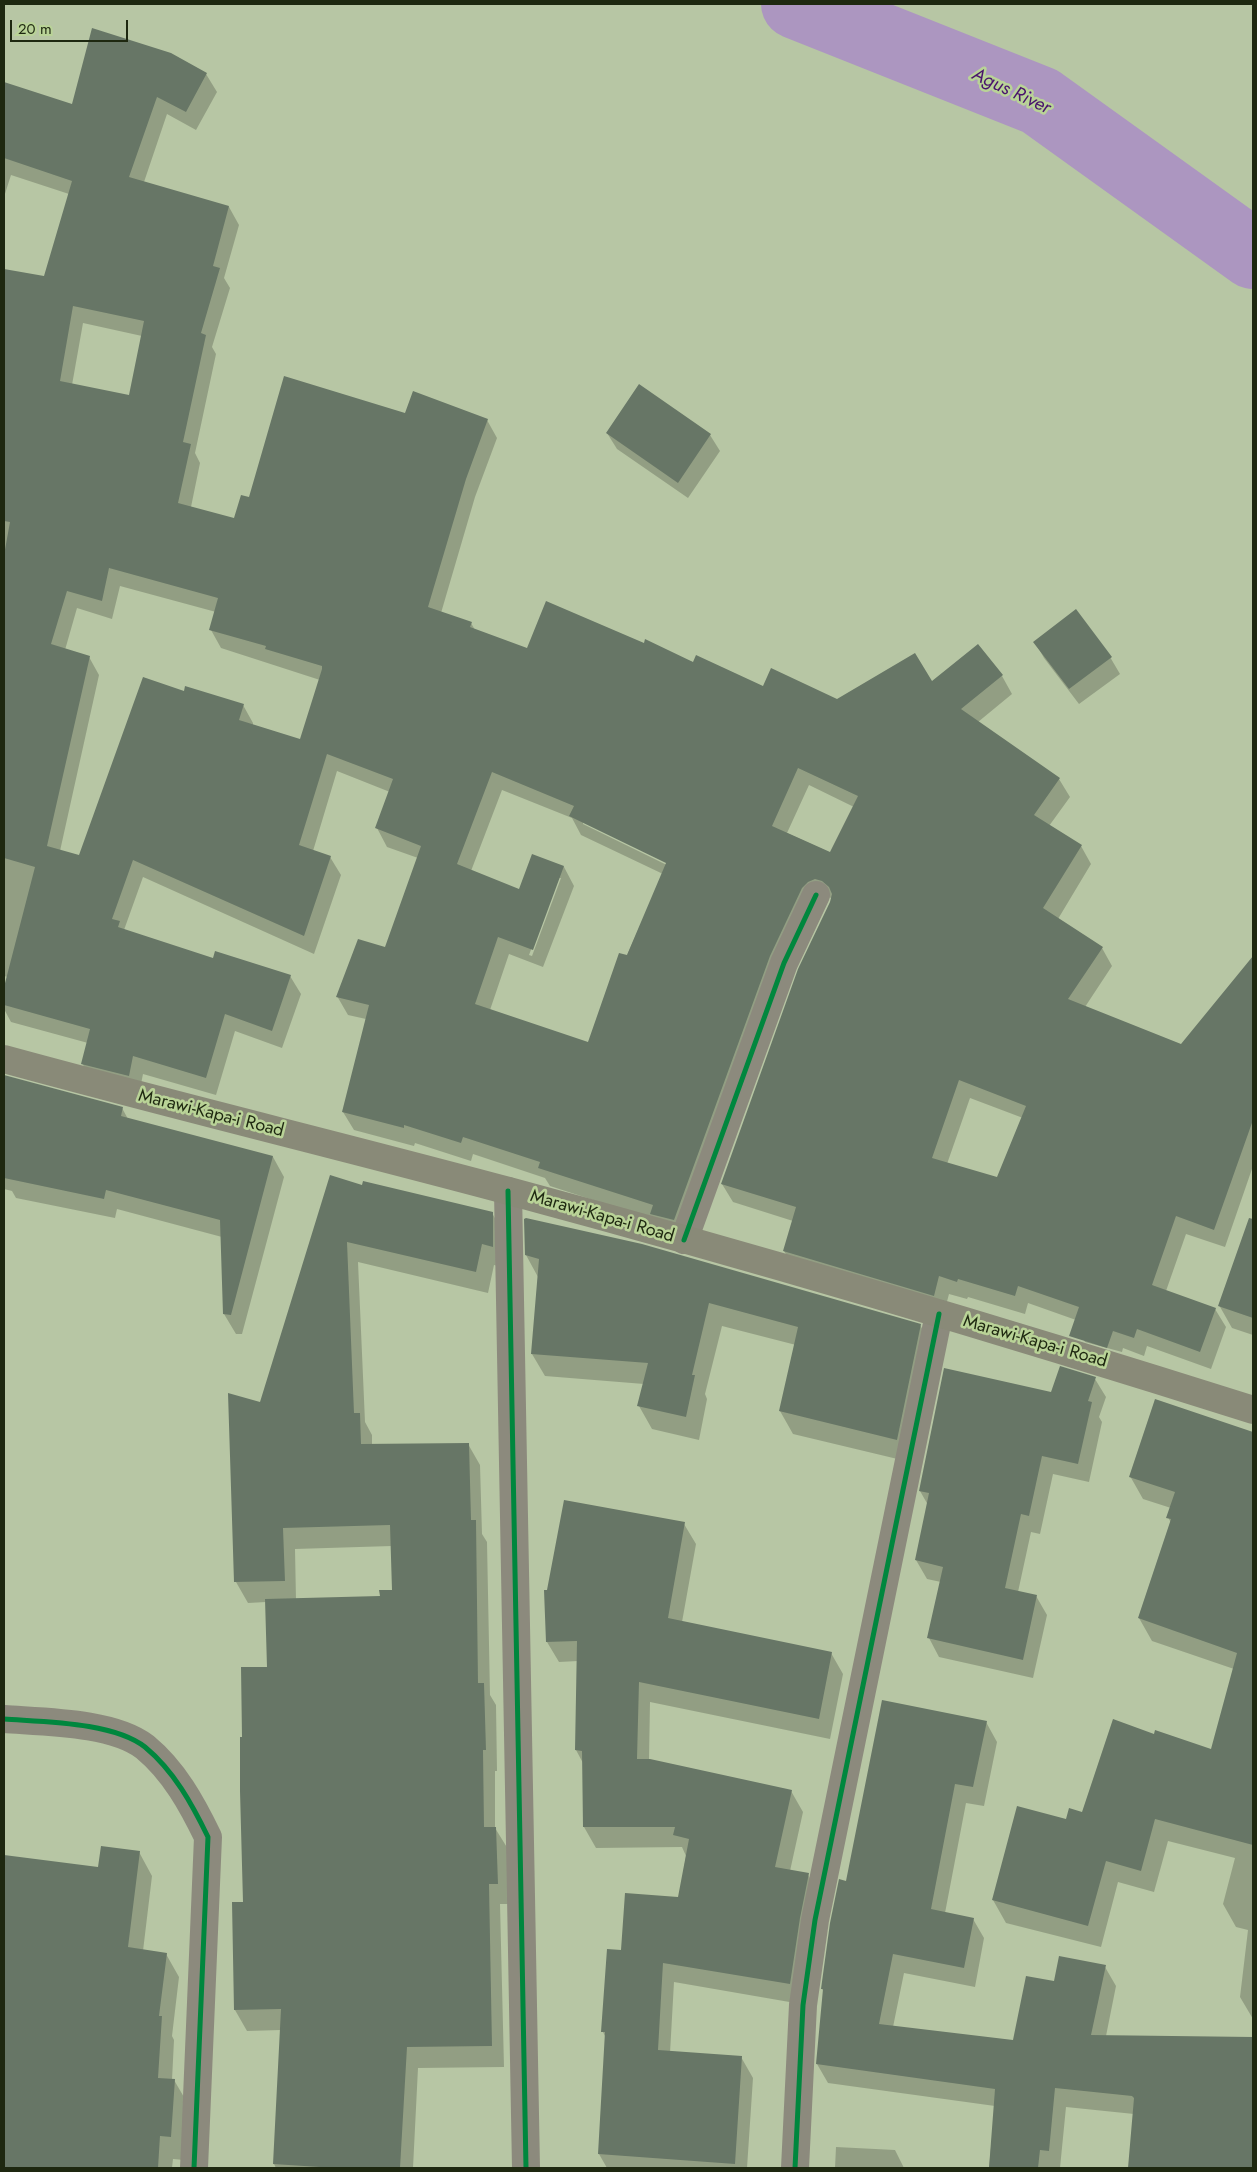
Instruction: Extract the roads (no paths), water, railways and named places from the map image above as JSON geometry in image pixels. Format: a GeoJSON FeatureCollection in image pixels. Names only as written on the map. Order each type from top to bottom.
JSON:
{"type":"FeatureCollection","features":[{"type":"Feature","properties":{"kind":"main road","name":"Marawi-Kapa-i Road"},"geometry":{"type":"LineString","coordinates":[[4,1059],[508,1191],[684,1240],[1062,1349],[1253,1410]]}},
{"type":"Feature","properties":{"kind":"street"},"geometry":{"type":"LineString","coordinates":[[684,1240],[784,963],[816,895]]}},
{"type":"Feature","properties":{"kind":"street"},"geometry":{"type":"LineString","coordinates":[[508,1191],[526,2168]]}},
{"type":"Feature","properties":{"kind":"street"},"geometry":{"type":"LineString","coordinates":[[795,2168],[803,2005],[813,1930],[939,1314]]}},
{"type":"Feature","properties":{"kind":"street"},"geometry":{"type":"LineString","coordinates":[[4,1719],[76,1725],[111,1731],[144,1746],[170,1773],[190,1801],[208,1837],[194,2168]]}},
{"type":"Feature","properties":{"kind":"waterway","name":"Agus River"},"geometry":{"type":"LineString","coordinates":[[796,4],[1040,101],[1253,254]]}}]}
